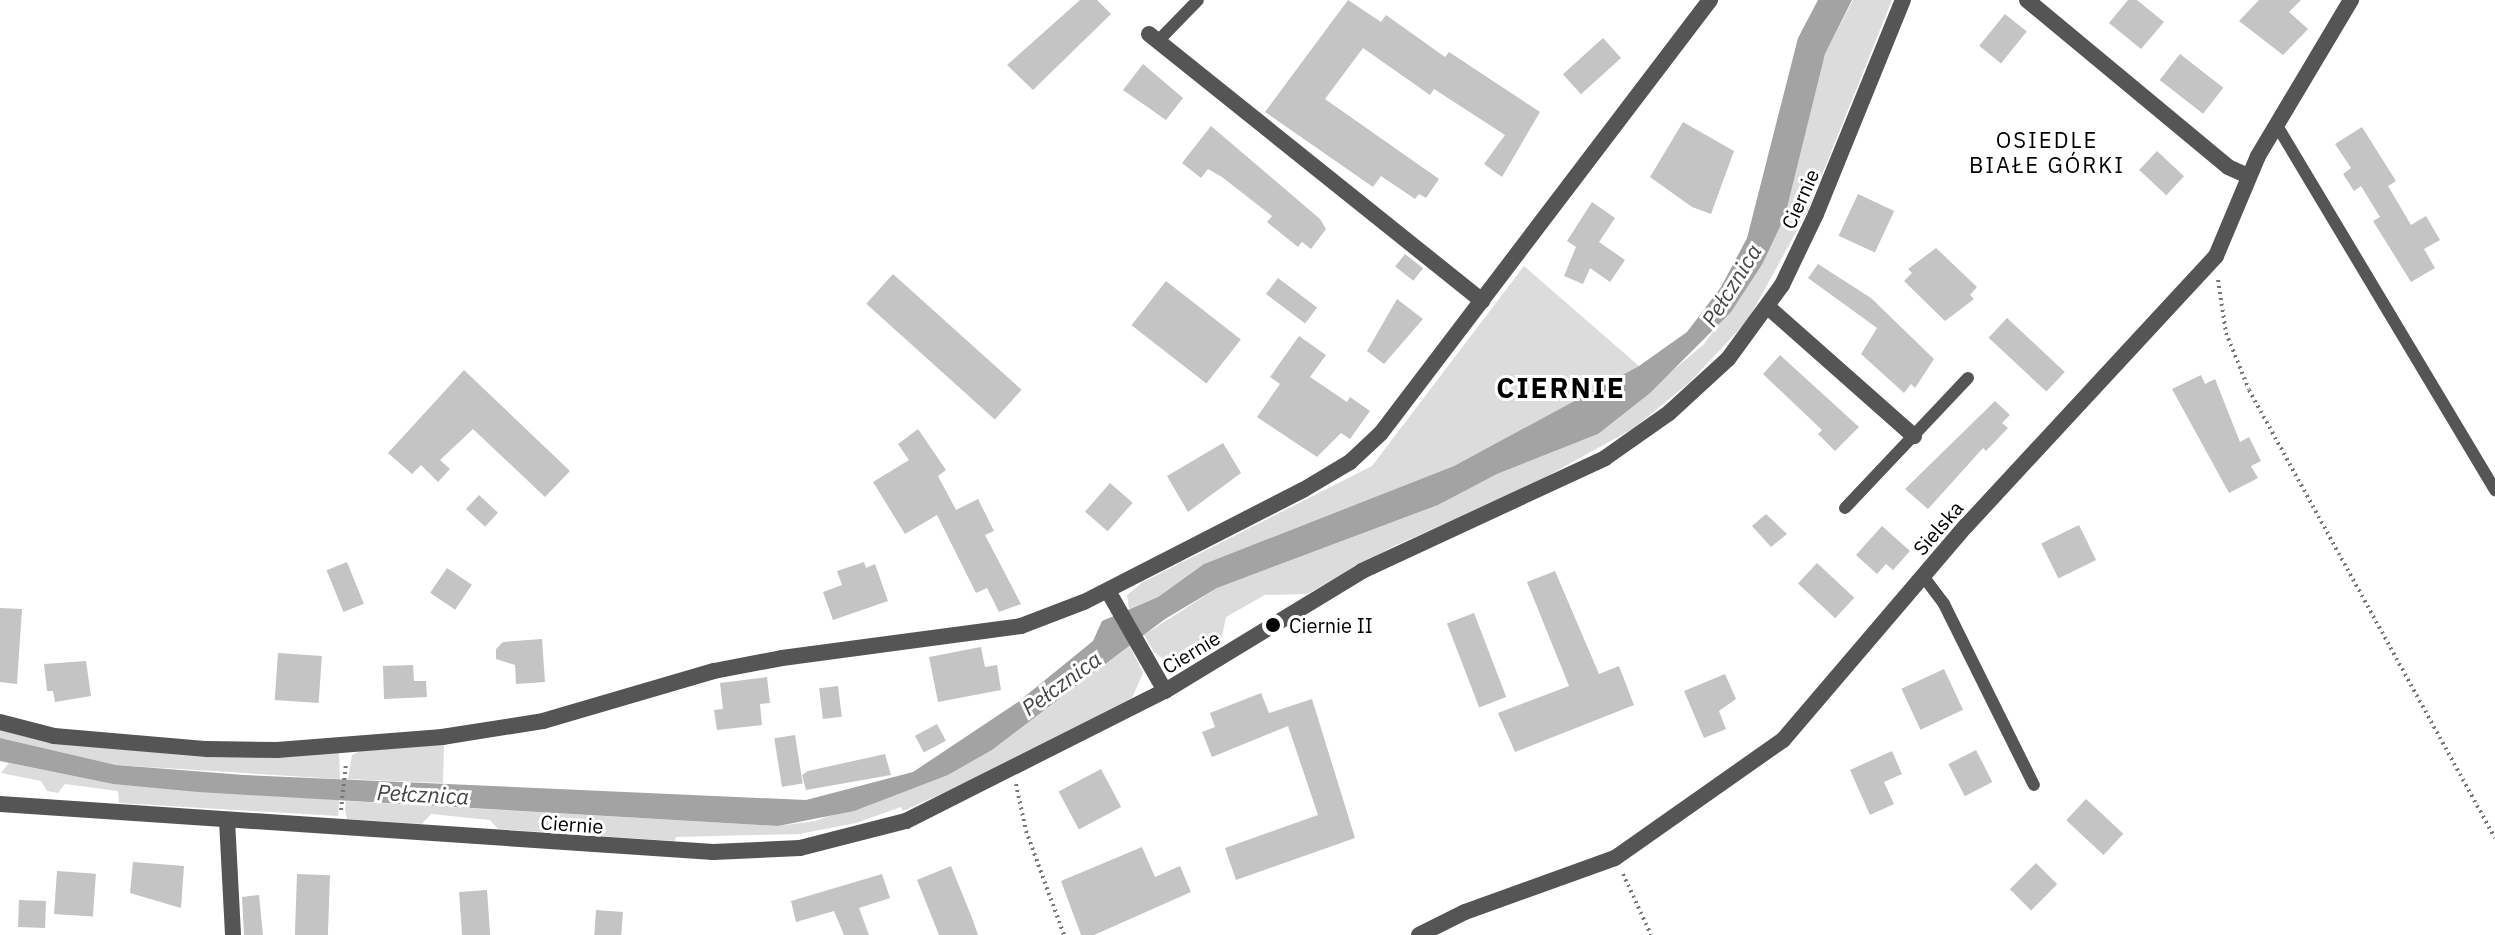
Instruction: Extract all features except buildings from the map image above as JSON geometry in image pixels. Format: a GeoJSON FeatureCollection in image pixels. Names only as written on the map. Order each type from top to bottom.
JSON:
{"type":"FeatureCollection","features":[{"type":"Feature","properties":{"kind":"street"},"geometry":{"type":"LineString","coordinates":[[0,722],[54,736],[207,749],[277,750],[442,737],[543,721],[714,671],[782,658],[1021,626],[1108,591],[1350,462],[1389,424],[1710,0]]}},
{"type":"Feature","properties":{"kind":"street","name":"Ciernie"},"geometry":{"type":"LineString","coordinates":[[0,804],[752,852],[859,836],[906,821],[1165,691],[1362,571],[1605,458],[1695,391],[1728,359],[1768,307],[1816,214],[1903,0]]}},
{"type":"Feature","properties":{"kind":"street"},"geometry":{"type":"LineString","coordinates":[[2027,0],[2228,167],[2248,176]]}},
{"type":"Feature","properties":{"kind":"street","name":"Sielska"},"geometry":{"type":"LineString","coordinates":[[1419,935],[1465,912],[1615,858],[1783,740],[1923,576],[2216,256],[2248,176],[2351,0]]}},
{"type":"Feature","properties":{"kind":"street"},"geometry":{"type":"LineString","coordinates":[[1154,38],[1482,301]]}},
{"type":"Feature","properties":{"kind":"street"},"geometry":{"type":"LineString","coordinates":[[1768,307],[1914,436]]}},
{"type":"Feature","properties":{"kind":"street"},"geometry":{"type":"LineString","coordinates":[[1108,591],[1165,691]]}},
{"type":"Feature","properties":{"kind":"street"},"geometry":{"type":"LineString","coordinates":[[227,820],[233,935]]}},
{"type":"Feature","properties":{"kind":"lane"},"geometry":{"type":"LineString","coordinates":[[1154,38],[1198,0]]}},
{"type":"Feature","properties":{"kind":"lane"},"geometry":{"type":"LineString","coordinates":[[2276,124],[2495,490]]}},
{"type":"Feature","properties":{"kind":"lane"},"geometry":{"type":"LineString","coordinates":[[1845,508],[1968,378]]}},
{"type":"Feature","properties":{"kind":"lane"},"geometry":{"type":"LineString","coordinates":[[1923,576],[1944,604],[2034,785]]}},
{"type":"Feature","properties":{"kind":"path"},"geometry":{"type":"LineString","coordinates":[[2216,256],[2226,333],[2249,390],[2495,838]]}},
{"type":"Feature","properties":{"kind":"path"},"geometry":{"type":"LineString","coordinates":[[1012,770],[1026,831],[1064,935]]}},
{"type":"Feature","properties":{"kind":"path"},"geometry":{"type":"LineString","coordinates":[[342,804],[344,774]]}},
{"type":"Feature","properties":{"kind":"path"},"geometry":{"type":"LineString","coordinates":[[1615,858],[1651,935]]}},
{"type":"Feature","properties":{"kind":"shaded area"},"geometry":{"type":"Polygon","coordinates":[[[1853,0],[1892,0],[1807,212],[1748,320],[1690,382],[1634,428],[1524,489],[1394,546],[1307,594],[1265,595],[1226,617],[1221,641],[1189,661],[1168,662],[1154,652],[1144,635],[1217,588],[1438,505],[1497,474],[1598,434],[1704,344],[1763,263],[1785,216],[1825,54],[1853,0]]]}},
{"type":"Feature","properties":{"kind":"shaded area"},"geometry":{"type":"Polygon","coordinates":[[[1524,266],[1639,366],[1454,466],[1204,564],[1158,597],[1129,609],[1127,595],[1143,582],[1372,466],[1524,266]]]}},
{"type":"Feature","properties":{"kind":"shaded area"},"geometry":{"type":"Polygon","coordinates":[[[1130,646],[1143,673],[1132,698],[950,790],[903,811],[901,807],[856,823],[799,834],[676,837],[675,841],[498,829],[490,820],[431,814],[422,824],[347,819],[345,810],[346,801],[778,826],[815,821],[948,775],[992,750],[1130,646]]]}},
{"type":"Feature","properties":{"kind":"shaded area"},"geometry":{"type":"Polygon","coordinates":[[[0,729],[339,753],[340,779],[116,765],[0,738],[0,729]]]}},
{"type":"Feature","properties":{"kind":"shaded area"},"geometry":{"type":"Polygon","coordinates":[[[444,744],[443,783],[348,779],[352,755],[360,751],[444,744]]]}},
{"type":"Feature","properties":{"kind":"shaded area"},"geometry":{"type":"Polygon","coordinates":[[[9,763],[113,784],[339,800],[338,816],[119,803],[118,791],[65,784],[58,793],[47,791],[41,781],[1,773],[9,763]]]}},
{"type":"Feature","properties":{"kind":"water","name":"Pełcznica"},"geometry":{"type":"Polygon","coordinates":[[[1818,0],[1852,0],[1825,54],[1785,216],[1763,263],[1731,312],[1650,393],[1598,434],[1497,474],[1438,505],[1217,588],[1165,619],[992,750],[948,775],[854,811],[778,826],[198,792],[113,784],[0,761],[0,738],[116,765],[244,775],[806,800],[913,772],[1018,702],[1093,641],[1102,621],[1158,597],[1204,564],[1454,466],[1639,366],[1687,332],[1721,287],[1747,238],[1798,38],[1818,0]]]}},
{"type":"Feature","properties":{"kind":"place","name":"Ciernie II"},"geometry":{"type":"Point","coordinates":[1273,625]}},
{"type":"Feature","properties":{"kind":"district","name":"OSIEDLE BIAŁE GÓRKI"},"geometry":{"type":"Point","coordinates":[2047,152]}},
{"type":"Feature","properties":{"kind":"district","name":"CIERNIE"},"geometry":{"type":"Point","coordinates":[1561,388]}}]}
